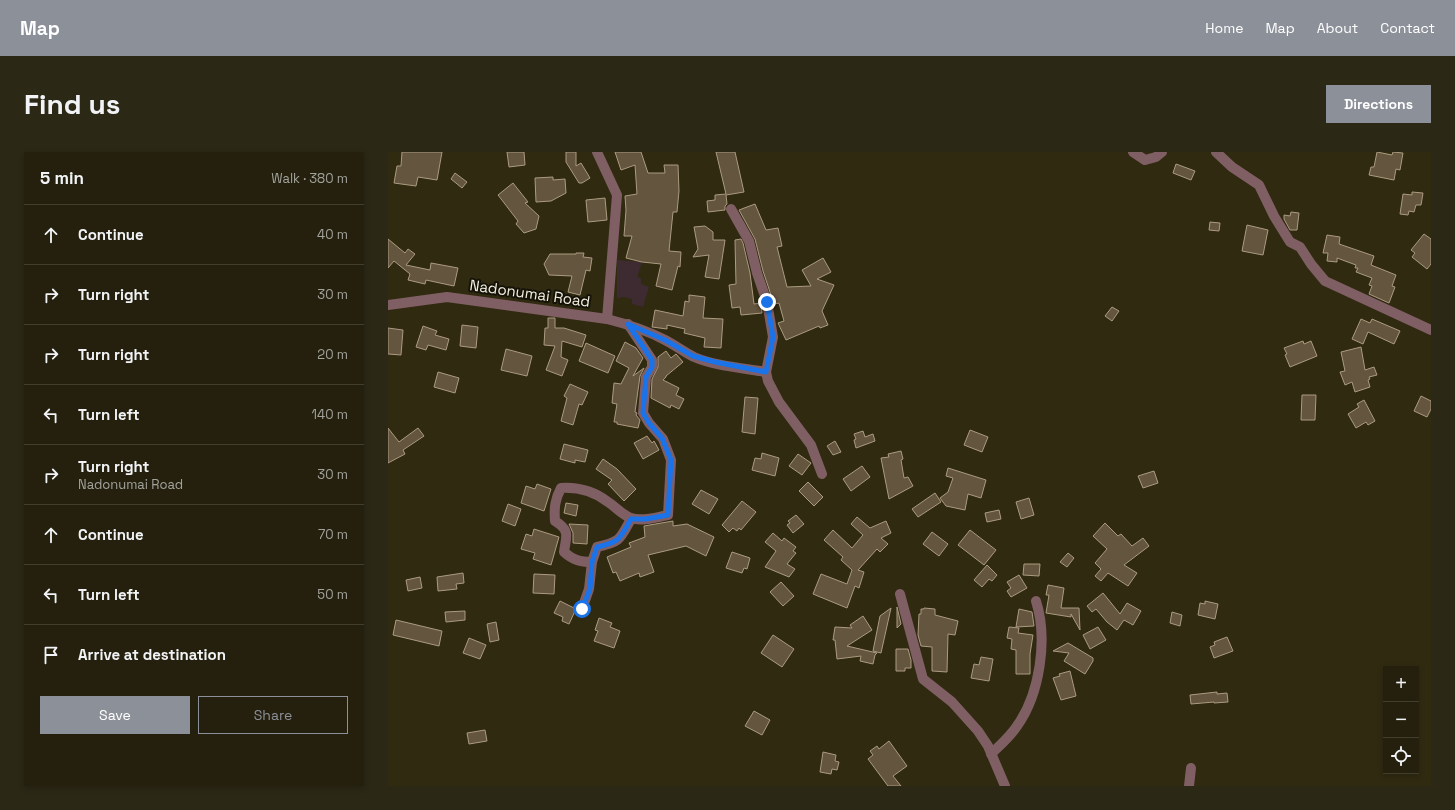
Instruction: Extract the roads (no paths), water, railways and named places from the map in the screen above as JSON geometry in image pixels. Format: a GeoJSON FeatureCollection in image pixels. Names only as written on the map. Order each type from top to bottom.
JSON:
{"type":"FeatureCollection","features":[{"type":"Feature","properties":{"kind":"street"},"geometry":{"type":"LineString","coordinates":[[597,152],[617,195],[607,319]]}},
{"type":"Feature","properties":{"kind":"street"},"geometry":{"type":"LineString","coordinates":[[1133,152],[1145,160],[1156,157],[1162,152]]}},
{"type":"Feature","properties":{"kind":"street"},"geometry":{"type":"LineString","coordinates":[[1216,152],[1232,167],[1259,185],[1274,216],[1290,242],[1300,247],[1311,264],[1325,281],[1431,330]]}},
{"type":"Feature","properties":{"kind":"street"},"geometry":{"type":"LineString","coordinates":[[731,209],[749,241],[768,308],[773,337],[766,372],[768,381],[779,402],[811,446],[822,474]]}},
{"type":"Feature","properties":{"kind":"street","name":"Nadonumai Road"},"geometry":{"type":"LineString","coordinates":[[388,305],[447,297],[607,319],[628,324],[665,340],[693,356],[766,372]]}},
{"type":"Feature","properties":{"kind":"street"},"geometry":{"type":"LineString","coordinates":[[592,562],[580,562],[570,558],[564,552],[567,534],[564,527],[555,521],[554,508],[556,497],[562,488],[582,489],[608,501],[631,519],[646,519],[668,515],[671,460],[662,438],[649,423],[643,413],[646,377],[652,367],[652,360],[628,324]]}},
{"type":"Feature","properties":{"kind":"street"},"geometry":{"type":"LineString","coordinates":[[582,609],[590,589],[592,562],[597,547],[616,542],[631,519]]}},
{"type":"Feature","properties":{"kind":"street"},"geometry":{"type":"LineString","coordinates":[[900,594],[923,679],[952,702],[978,731],[991,754],[1005,786]]}},
{"type":"Feature","properties":{"kind":"street"},"geometry":{"type":"LineString","coordinates":[[991,754],[1017,727],[1026,712],[1033,691],[1039,667],[1042,631],[1036,601]]}},
{"type":"Feature","properties":{"kind":"street"},"geometry":{"type":"LineString","coordinates":[[1189,786],[1191,768]]}}]}
